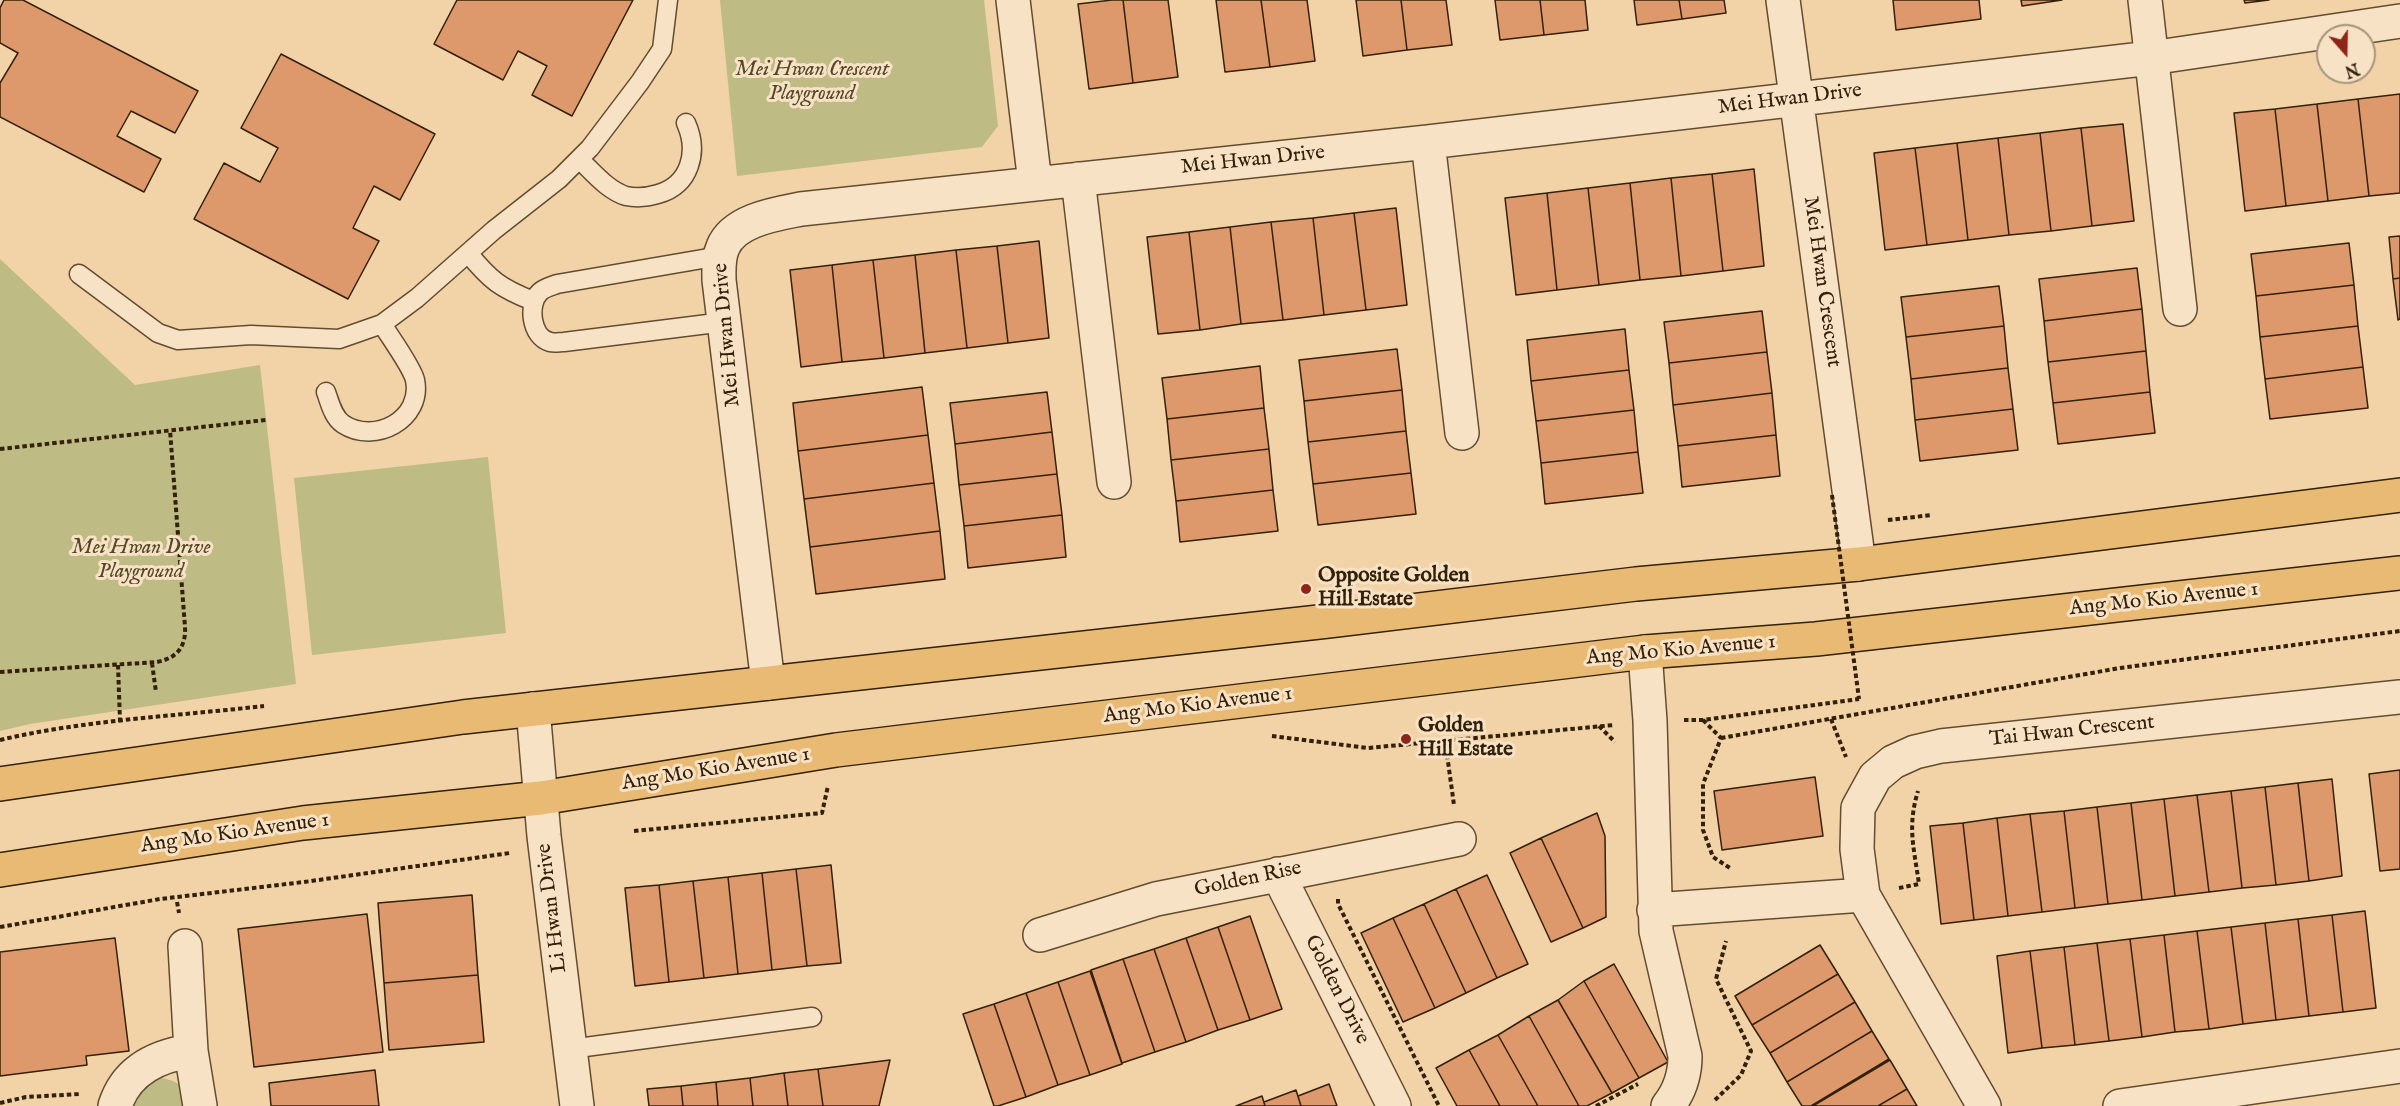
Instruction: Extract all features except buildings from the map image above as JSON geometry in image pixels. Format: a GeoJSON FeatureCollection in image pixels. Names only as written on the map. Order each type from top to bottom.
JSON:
{"type":"FeatureCollection","features":[{"type":"Feature","properties":{"kind":"main road"},"geometry":{"type":"LineString","coordinates":[[0,784],[533,709],[1352,618],[1636,584],[1859,564],[2400,495]]}},
{"type":"Feature","properties":{"kind":"main road","name":"Ang Mo Kio Avenue 1"},"geometry":{"type":"LineString","coordinates":[[0,870],[303,823],[541,798],[836,750],[1645,652],[1816,639],[2400,573]]}},
{"type":"Feature","properties":{"kind":"street"},"geometry":{"type":"LineString","coordinates":[[1013,0],[1035,183]]}},
{"type":"Feature","properties":{"kind":"street","name":"Mei Hwan Crescent"},"geometry":{"type":"LineString","coordinates":[[1783,0],[1859,564]]}},
{"type":"Feature","properties":{"kind":"street"},"geometry":{"type":"LineString","coordinates":[[2145,0],[2180,309]]}},
{"type":"Feature","properties":{"kind":"street","name":"Mei Hwan Drive"},"geometry":{"type":"LineString","coordinates":[[768,683],[718,280],[720,256],[724,244],[733,233],[748,224],[783,212],[1796,100],[2151,58],[2400,21]]}},
{"type":"Feature","properties":{"kind":"street"},"geometry":{"type":"LineString","coordinates":[[1428,142],[1462,433]]}},
{"type":"Feature","properties":{"kind":"street"},"geometry":{"type":"LineString","coordinates":[[1078,179],[1114,482]]}},
{"type":"Feature","properties":{"kind":"street"},"geometry":{"type":"LineString","coordinates":[[1645,652],[1650,721],[1654,910],[1660,952],[1685,1056],[1685,1069],[1675,1097],[1668,1106]]}},
{"type":"Feature","properties":{"kind":"street","name":"Tai Hwan Crescent"},"geometry":{"type":"LineString","coordinates":[[1984,1106],[1863,895],[1857,849],[1858,808],[1875,777],[1893,762],[1915,752],[1941,746],[2400,697]]}},
{"type":"Feature","properties":{"kind":"street","name":"Li Hwan Drive"},"geometry":{"type":"LineString","coordinates":[[533,709],[541,798],[577,1106]]}},
{"type":"Feature","properties":{"kind":"street","name":"Golden Rise"},"geometry":{"type":"LineString","coordinates":[[1040,935],[1156,899],[1459,839]]}},
{"type":"Feature","properties":{"kind":"street","name":"Golden Drive"},"geometry":{"type":"LineString","coordinates":[[1278,874],[1394,1106]]}},
{"type":"Feature","properties":{"kind":"street"},"geometry":{"type":"LineString","coordinates":[[1654,910],[1863,895]]}},
{"type":"Feature","properties":{"kind":"street"},"geometry":{"type":"LineString","coordinates":[[185,946],[191,1051],[200,1106]]}},
{"type":"Feature","properties":{"kind":"street"},"geometry":{"type":"LineString","coordinates":[[118,1099],[128,1081],[152,1062],[176,1053],[191,1051]]}},
{"type":"Feature","properties":{"kind":"street"},"geometry":{"type":"LineString","coordinates":[[2120,1106],[2400,1066]]}},
{"type":"Feature","properties":{"kind":"lane"},"geometry":{"type":"LineString","coordinates":[[79,274],[158,333],[178,340],[251,335],[339,339],[382,324],[417,298],[559,179],[590,148],[662,49],[668,0]]}},
{"type":"Feature","properties":{"kind":"lane"},"geometry":{"type":"LineString","coordinates":[[579,159],[618,192],[629,196],[648,197],[666,191],[681,181],[689,165],[693,147],[687,123]]}},
{"type":"Feature","properties":{"kind":"lane"},"geometry":{"type":"LineString","coordinates":[[468,253],[488,277],[507,291],[533,301]]}},
{"type":"Feature","properties":{"kind":"lane"},"geometry":{"type":"LineString","coordinates":[[720,256],[557,284],[541,291],[533,301],[533,318],[538,333],[548,342],[564,342],[724,322]]}},
{"type":"Feature","properties":{"kind":"lane"},"geometry":{"type":"LineString","coordinates":[[326,392],[335,416],[344,424],[356,429],[374,432],[388,428],[405,417],[412,408],[416,394],[415,378],[382,324]]}},
{"type":"Feature","properties":{"kind":"lane"},"geometry":{"type":"LineString","coordinates":[[570,1049],[812,1017]]}},
{"type":"Feature","properties":{"kind":"path"},"geometry":{"type":"LineString","coordinates":[[0,449],[266,420]]}},
{"type":"Feature","properties":{"kind":"path"},"geometry":{"type":"LineString","coordinates":[[0,672],[152,663],[167,660],[182,648],[186,635],[170,430]]}},
{"type":"Feature","properties":{"kind":"path"},"geometry":{"type":"LineString","coordinates":[[1703,720],[1859,699],[1832,495]]}},
{"type":"Feature","properties":{"kind":"path"},"geometry":{"type":"LineString","coordinates":[[1721,738],[2120,668],[2400,631]]}},
{"type":"Feature","properties":{"kind":"path"},"geometry":{"type":"LineString","coordinates":[[152,663],[156,692]]}},
{"type":"Feature","properties":{"kind":"path"},"geometry":{"type":"LineString","coordinates":[[0,740],[26,734],[120,722],[118,665]]}},
{"type":"Feature","properties":{"kind":"path"},"geometry":{"type":"LineString","coordinates":[[1831,719],[1847,760]]}},
{"type":"Feature","properties":{"kind":"path"},"geometry":{"type":"LineString","coordinates":[[1270,735],[1368,748],[1650,721]]}},
{"type":"Feature","properties":{"kind":"path"},"geometry":{"type":"LineString","coordinates":[[1445,740],[1454,807]]}},
{"type":"Feature","properties":{"kind":"path"},"geometry":{"type":"LineString","coordinates":[[634,831],[822,813],[836,750]]}},
{"type":"Feature","properties":{"kind":"path"},"geometry":{"type":"LineString","coordinates":[[1863,895],[1919,884],[1911,836],[1914,805],[1920,785]]}},
{"type":"Feature","properties":{"kind":"path"},"geometry":{"type":"LineString","coordinates":[[0,927],[160,899],[304,882],[517,852]]}},
{"type":"Feature","properties":{"kind":"path"},"geometry":{"type":"LineString","coordinates":[[1339,895],[1338,904],[1438,1106]]}},
{"type":"Feature","properties":{"kind":"path"},"geometry":{"type":"LineString","coordinates":[[1709,1106],[1741,1075],[1750,1051],[1716,979],[1723,946],[1727,939]]}},
{"type":"Feature","properties":{"kind":"path"},"geometry":{"type":"LineString","coordinates":[[0,1103],[26,1097],[118,1099]]}},
{"type":"Feature","properties":{"kind":"green space","name":"Mei Hwan Crescent Playground"},"geometry":{"type":"Polygon","coordinates":[[[720,0],[984,0],[998,126],[982,147],[737,176],[720,0]]]}},
{"type":"Feature","properties":{"kind":"green space","name":"Mei Hwan Drive Playground"},"geometry":{"type":"Polygon","coordinates":[[[0,259],[135,385],[260,365],[296,684],[30,724],[0,731],[0,259]]]}},
{"type":"Feature","properties":{"kind":"green space"},"geometry":{"type":"Polygon","coordinates":[[[488,457],[506,633],[312,655],[294,478],[488,457]]]}},
{"type":"Feature","properties":{"kind":"green space"},"geometry":{"type":"Polygon","coordinates":[[[162,1078],[183,1087],[195,1106],[129,1106],[150,1081],[162,1078]]]}},
{"type":"Feature","properties":{"kind":"place","name":"Opposite Golden Hill Estate"},"geometry":{"type":"Point","coordinates":[1306,589]}},
{"type":"Feature","properties":{"kind":"place","name":"Golden Hill Estate"},"geometry":{"type":"Point","coordinates":[1406,739]}}]}
